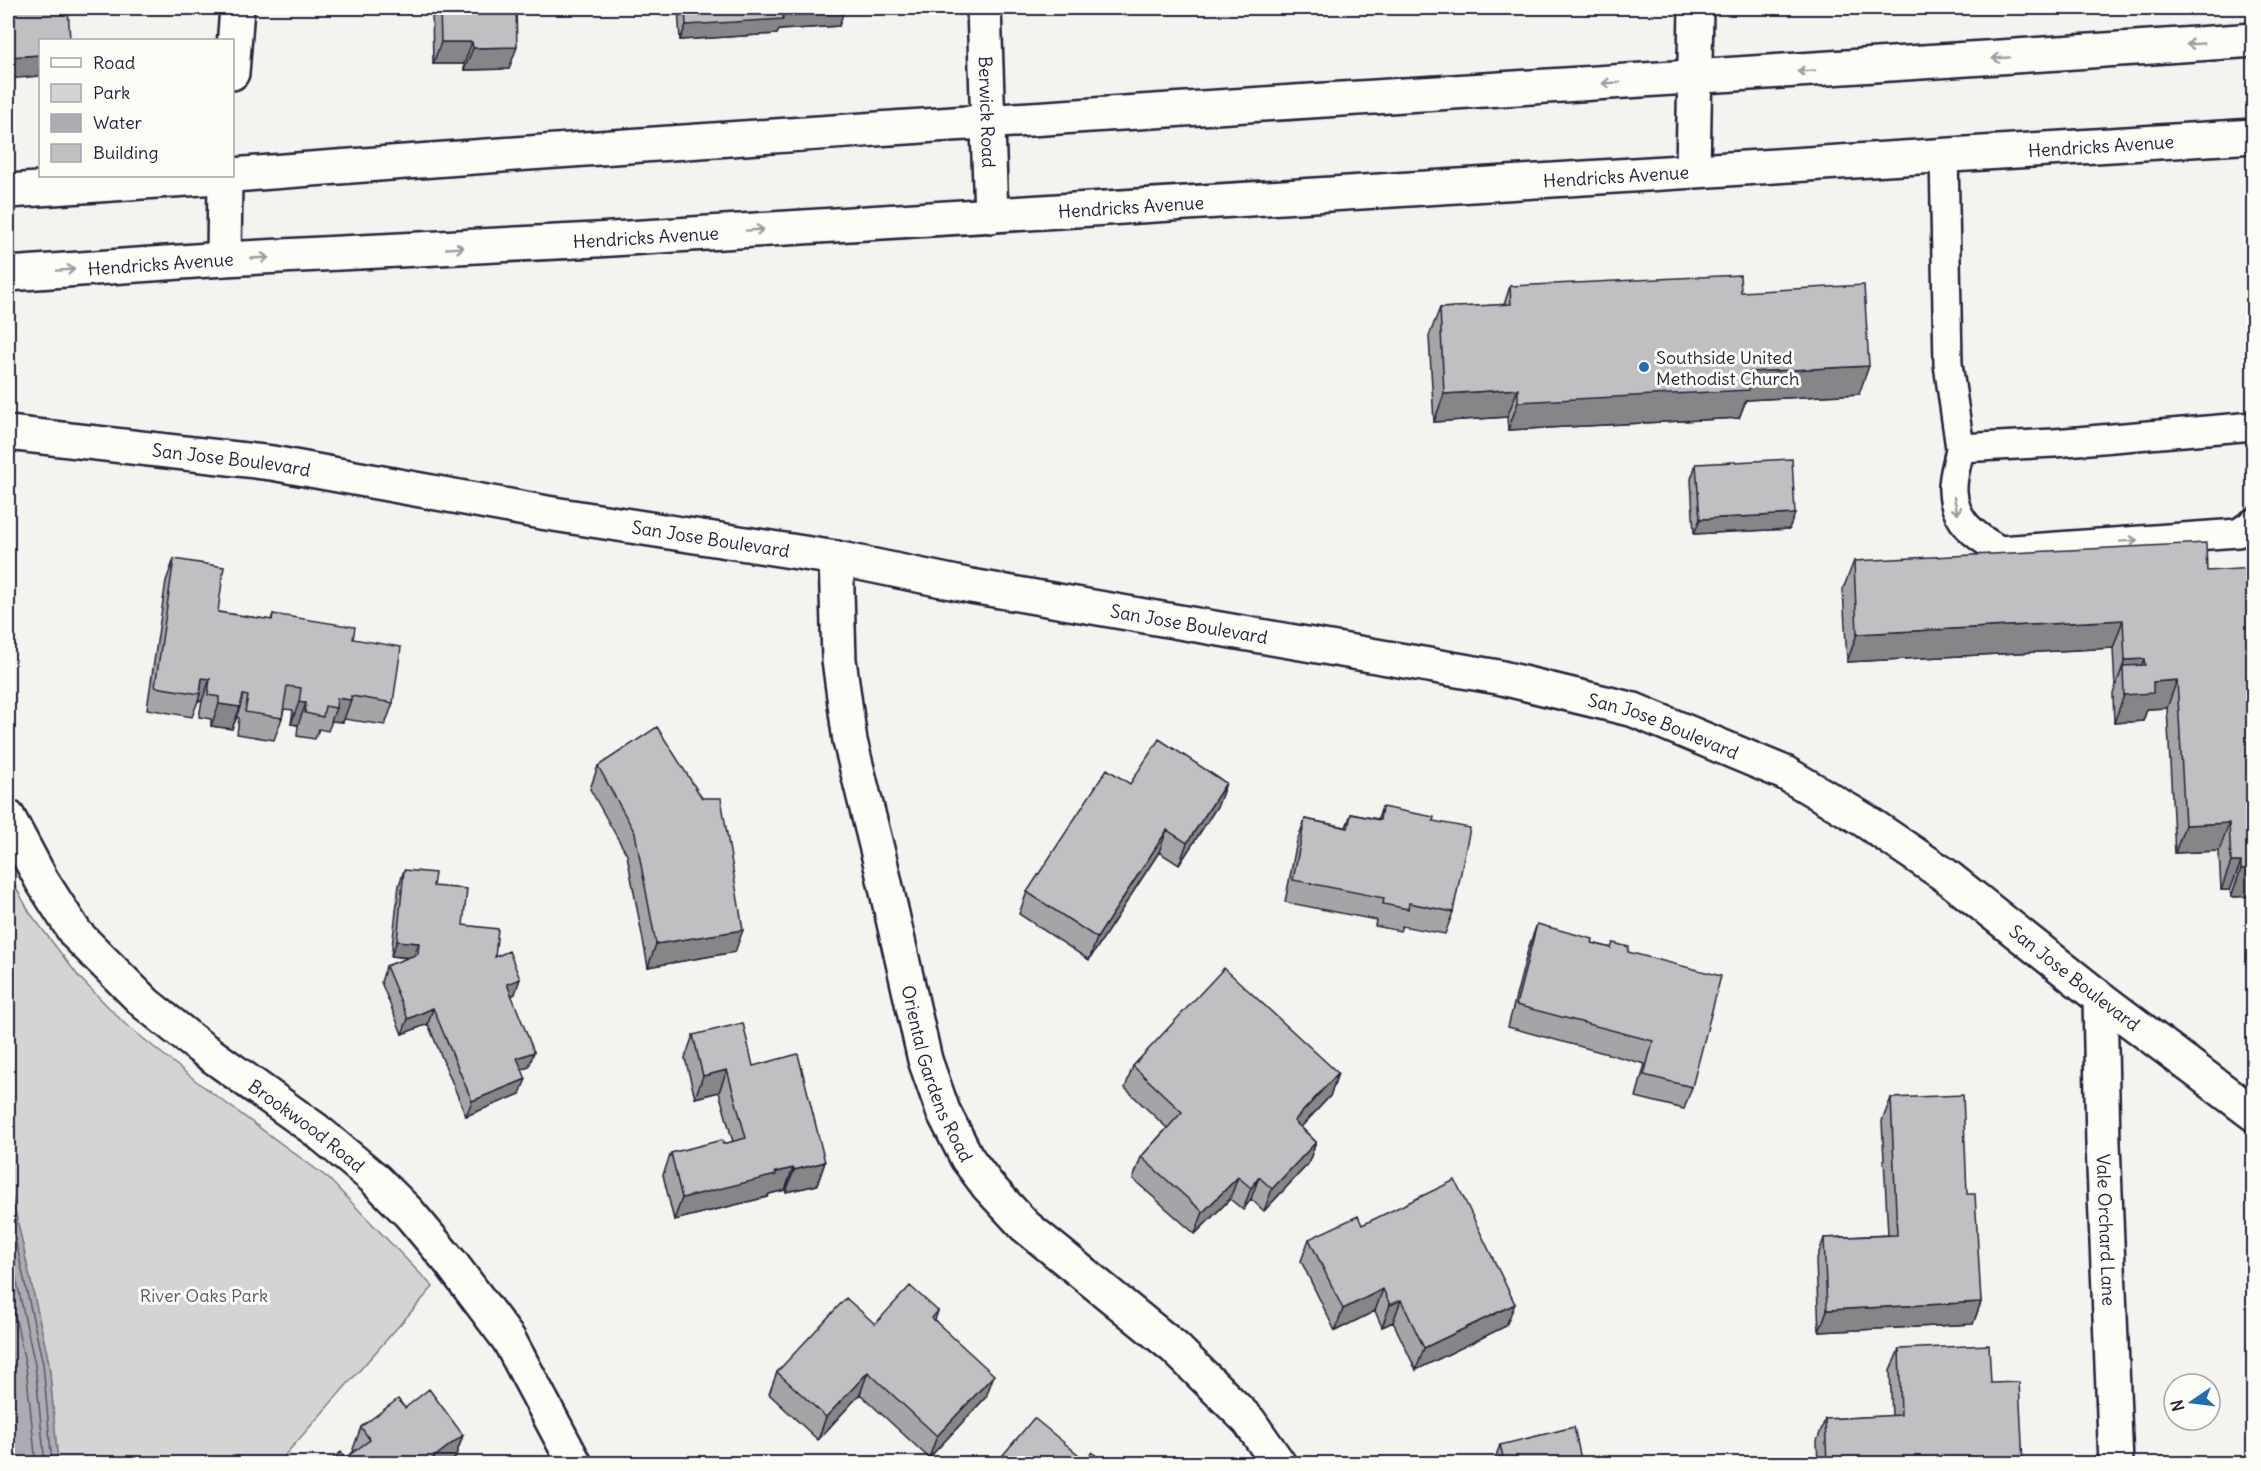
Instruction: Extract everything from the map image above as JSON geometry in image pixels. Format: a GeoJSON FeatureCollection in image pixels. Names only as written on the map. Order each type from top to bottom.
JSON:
{"type":"FeatureCollection","features":[{"type":"Feature","properties":{"kind":"street"},"geometry":{"type":"LineString","coordinates":[[234,47],[237,8]]}},
{"type":"Feature","properties":{"kind":"street","name":"Berwick Road"},"geometry":{"type":"LineString","coordinates":[[984,8],[991,216]]}},
{"type":"Feature","properties":{"kind":"street"},"geometry":{"type":"LineString","coordinates":[[1693,170],[1696,8]]}},
{"type":"Feature","properties":{"kind":"street"},"geometry":{"type":"LineString","coordinates":[[234,175],[989,122],[2253,40]]}},
{"type":"Feature","properties":{"kind":"street","name":"Hendricks Avenue"},"geometry":{"type":"LineString","coordinates":[[8,274],[991,216],[2253,136]]}},
{"type":"Feature","properties":{"kind":"street"},"geometry":{"type":"LineString","coordinates":[[8,191],[211,177]]}},
{"type":"Feature","properties":{"kind":"street"},"geometry":{"type":"LineString","coordinates":[[224,260],[225,177]]}},
{"type":"Feature","properties":{"kind":"street","name":"San Jose Boulevard"},"geometry":{"type":"LineString","coordinates":[[8,433],[272,463],[547,513],[836,558],[971,586],[1498,677],[1634,710],[1785,773],[1864,820],[1945,875],[2100,998],[2253,1114]]}},
{"type":"Feature","properties":{"kind":"street","name":"Oriental Gardens Road"},"geometry":{"type":"LineString","coordinates":[[836,558],[839,660],[850,741],[925,1060],[943,1111],[967,1158],[988,1186],[1025,1226],[1175,1348],[1249,1421],[1279,1464]]}},
{"type":"Feature","properties":{"kind":"street","name":"Brookwood Road"},"geometry":{"type":"LineString","coordinates":[[8,817],[42,881],[76,934],[138,996],[200,1047],[316,1130],[375,1179],[409,1213],[451,1263],[509,1340],[575,1464]]}},
{"type":"Feature","properties":{"kind":"street","name":"Vale Orchard Lane"},"geometry":{"type":"LineString","coordinates":[[2100,998],[2103,1143],[2116,1464]]}},
{"type":"Feature","properties":{"kind":"lane"},"geometry":{"type":"LineString","coordinates":[[1944,154],[1948,364],[1960,448],[1953,490],[1958,516],[1977,537],[2000,550],[2238,533],[2253,522]]}},
{"type":"Feature","properties":{"kind":"lane"},"geometry":{"type":"LineString","coordinates":[[1960,448],[2054,443],[2253,426]]}},
{"type":"Feature","properties":{"kind":"green space","name":"River Oaks Park"},"geometry":{"type":"Polygon","coordinates":[[[8,873],[30,913],[79,977],[124,1023],[200,1084],[328,1178],[433,1287],[278,1463],[58,1463],[49,1363],[8,1179],[8,873]]]}},
{"type":"Feature","properties":{"kind":"water"},"geometry":{"type":"Polygon","coordinates":[[[8,1179],[49,1363],[58,1463],[8,1463],[8,1179]]]}},
{"type":"Feature","properties":{"kind":"building"},"geometry":{"type":"Polygon","coordinates":[[[8,8],[68,8],[70,39],[39,39],[39,55],[8,57],[8,8]]]}},
{"type":"Feature","properties":{"kind":"building"},"geometry":{"type":"Polygon","coordinates":[[[440,8],[516,8],[517,47],[473,48],[472,42],[441,42],[440,8]]]}},
{"type":"Feature","properties":{"kind":"building"},"geometry":{"type":"Polygon","coordinates":[[[685,8],[844,8],[844,11],[783,14],[783,19],[686,25],[685,8]]]}},
{"type":"Feature","properties":{"kind":"building","name":"Southside United Methodist Church"},"geometry":{"type":"Polygon","coordinates":[[[1740,275],[1741,292],[1864,285],[1869,366],[1749,372],[1749,390],[1518,402],[1518,389],[1444,394],[1440,308],[1511,304],[1510,286],[1740,275]]]}},
{"type":"Feature","properties":{"kind":"building"},"geometry":{"type":"Polygon","coordinates":[[[1792,459],[1795,514],[1700,519],[1696,464],[1792,459]]]}},
{"type":"Feature","properties":{"kind":"building"},"geometry":{"type":"Polygon","coordinates":[[[2206,543],[2207,571],[2253,568],[2253,868],[2241,869],[2241,862],[2231,862],[2229,823],[2185,825],[2177,680],[2153,682],[2153,693],[2124,695],[2123,666],[2145,665],[2144,659],[2125,660],[2123,620],[1857,634],[1854,561],[2206,543]]]}},
{"type":"Feature","properties":{"kind":"building"},"geometry":{"type":"Polygon","coordinates":[[[174,559],[224,567],[218,612],[272,620],[273,614],[355,627],[353,639],[401,647],[393,703],[351,696],[351,700],[337,698],[336,708],[325,706],[323,717],[305,713],[306,703],[299,702],[301,688],[287,686],[282,718],[245,712],[248,696],[243,695],[240,707],[219,704],[219,697],[208,695],[210,679],[202,678],[200,694],[155,687],[174,559]]]}},
{"type":"Feature","properties":{"kind":"building"},"geometry":{"type":"Polygon","coordinates":[[[657,727],[702,798],[721,798],[743,930],[656,944],[635,833],[598,766],[657,727]]]}},
{"type":"Feature","properties":{"kind":"building"},"geometry":{"type":"Polygon","coordinates":[[[1159,739],[1226,783],[1187,843],[1167,830],[1097,938],[1027,892],[1107,769],[1130,784],[1159,739]]]}},
{"type":"Feature","properties":{"kind":"building"},"geometry":{"type":"Polygon","coordinates":[[[1382,807],[1434,817],[1433,821],[1470,828],[1453,912],[1409,903],[1408,909],[1383,904],[1384,898],[1293,880],[1305,819],[1348,828],[1351,814],[1380,820],[1382,807]]]}},
{"type":"Feature","properties":{"kind":"building"},"geometry":{"type":"Polygon","coordinates":[[[404,870],[435,873],[433,886],[467,889],[463,925],[498,929],[495,957],[509,951],[520,979],[507,984],[534,1052],[517,1058],[526,1079],[472,1101],[433,1008],[408,1019],[386,966],[418,954],[419,943],[397,941],[404,870]]]}},
{"type":"Feature","properties":{"kind":"building"},"geometry":{"type":"Polygon","coordinates":[[[1537,924],[1593,939],[1592,943],[1611,948],[1613,943],[1629,947],[1628,952],[1721,976],[1692,1087],[1644,1075],[1653,1041],[1516,1005],[1537,924]]]}},
{"type":"Feature","properties":{"kind":"building"},"geometry":{"type":"Polygon","coordinates":[[[1224,968],[1338,1073],[1294,1121],[1316,1142],[1272,1189],[1259,1177],[1251,1188],[1238,1177],[1203,1212],[1141,1157],[1182,1112],[1133,1066],[1224,968]]]}},
{"type":"Feature","properties":{"kind":"building"},"geometry":{"type":"Polygon","coordinates":[[[743,1023],[753,1066],[798,1054],[825,1162],[775,1172],[776,1175],[682,1198],[671,1153],[722,1140],[723,1144],[746,1138],[727,1070],[703,1076],[693,1035],[743,1023]]]}},
{"type":"Feature","properties":{"kind":"building"},"geometry":{"type":"Polygon","coordinates":[[[1963,1095],[1967,1194],[1975,1194],[1981,1302],[1827,1310],[1824,1238],[1897,1235],[1891,1098],[1963,1095]]]}},
{"type":"Feature","properties":{"kind":"building"},"geometry":{"type":"Polygon","coordinates":[[[1455,1180],[1515,1304],[1424,1348],[1401,1300],[1390,1305],[1383,1289],[1343,1309],[1309,1239],[1358,1216],[1362,1225],[1455,1180]]]}},
{"type":"Feature","properties":{"kind":"building"},"geometry":{"type":"Polygon","coordinates":[[[910,1286],[938,1311],[932,1318],[994,1375],[937,1436],[868,1372],[826,1417],[777,1372],[846,1298],[875,1324],[910,1286]]]}},
{"type":"Feature","properties":{"kind":"building"},"geometry":{"type":"Polygon","coordinates":[[[1989,1345],[1991,1383],[2019,1382],[2023,1464],[1827,1464],[1825,1419],[1901,1415],[1899,1349],[1989,1345]]]}},
{"type":"Feature","properties":{"kind":"building"},"geometry":{"type":"Polygon","coordinates":[[[429,1389],[463,1435],[425,1464],[326,1464],[341,1452],[345,1458],[370,1440],[361,1427],[398,1399],[405,1408],[429,1389]]]}},
{"type":"Feature","properties":{"kind":"building"},"geometry":{"type":"Polygon","coordinates":[[[1034,1418],[1085,1460],[1092,1452],[1105,1464],[1001,1464],[998,1461],[1034,1418]]]}},
{"type":"Feature","properties":{"kind":"building"},"geometry":{"type":"Polygon","coordinates":[[[1574,1427],[1582,1464],[1505,1464],[1500,1445],[1574,1427]]]}},
{"type":"Feature","properties":{"kind":"place","name":"Southside United Methodist Church"},"geometry":{"type":"Point","coordinates":[1644,367]}}]}
